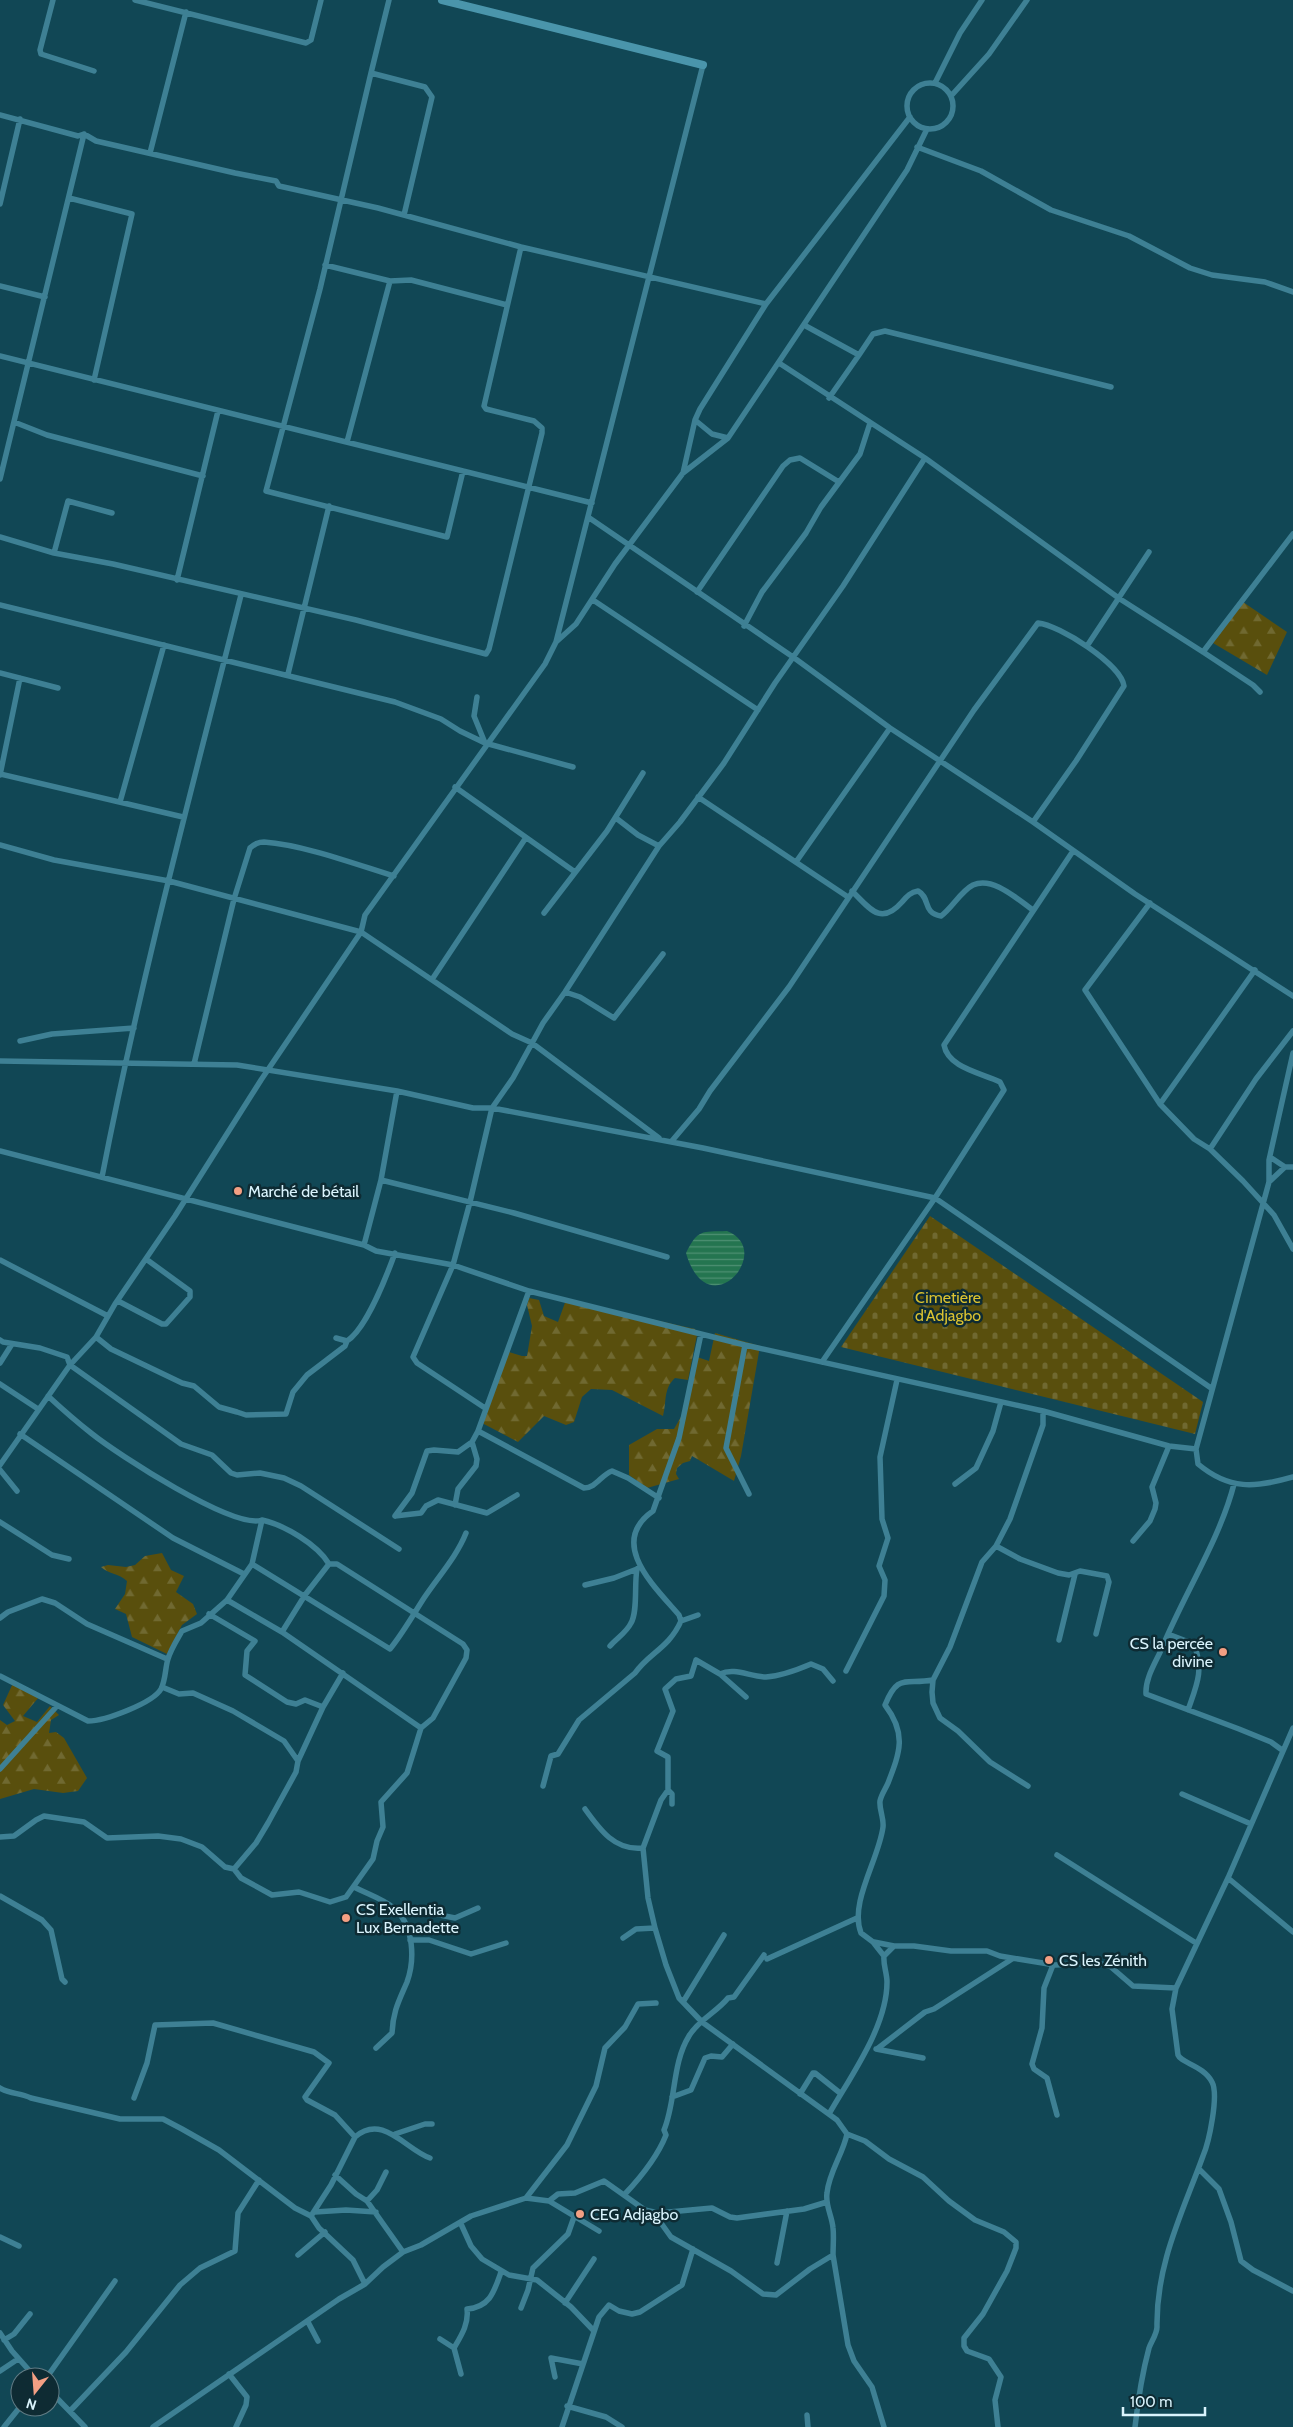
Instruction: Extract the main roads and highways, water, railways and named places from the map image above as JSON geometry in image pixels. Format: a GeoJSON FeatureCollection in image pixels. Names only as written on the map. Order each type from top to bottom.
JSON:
{"type":"FeatureCollection","features":[{"type":"Feature","properties":{"kind":"place","name":"Marché de bétail"},"geometry":{"type":"Point","coordinates":[238,1191]}},
{"type":"Feature","properties":{"kind":"place","name":"CS la percée divine"},"geometry":{"type":"Point","coordinates":[1223,1652]}},
{"type":"Feature","properties":{"kind":"place","name":"CS Exellentia Lux Bernadette"},"geometry":{"type":"Point","coordinates":[346,1918]}},
{"type":"Feature","properties":{"kind":"place","name":"CS les Zénith"},"geometry":{"type":"Point","coordinates":[1049,1960]}},
{"type":"Feature","properties":{"kind":"place","name":"CEG Adjagbo"},"geometry":{"type":"Point","coordinates":[580,2214]}},
{"type":"Feature","properties":{"kind":"park label","name":"Cimetière d'Adjagbo"},"geometry":{"type":"Point","coordinates":[948,1306]}}]}
